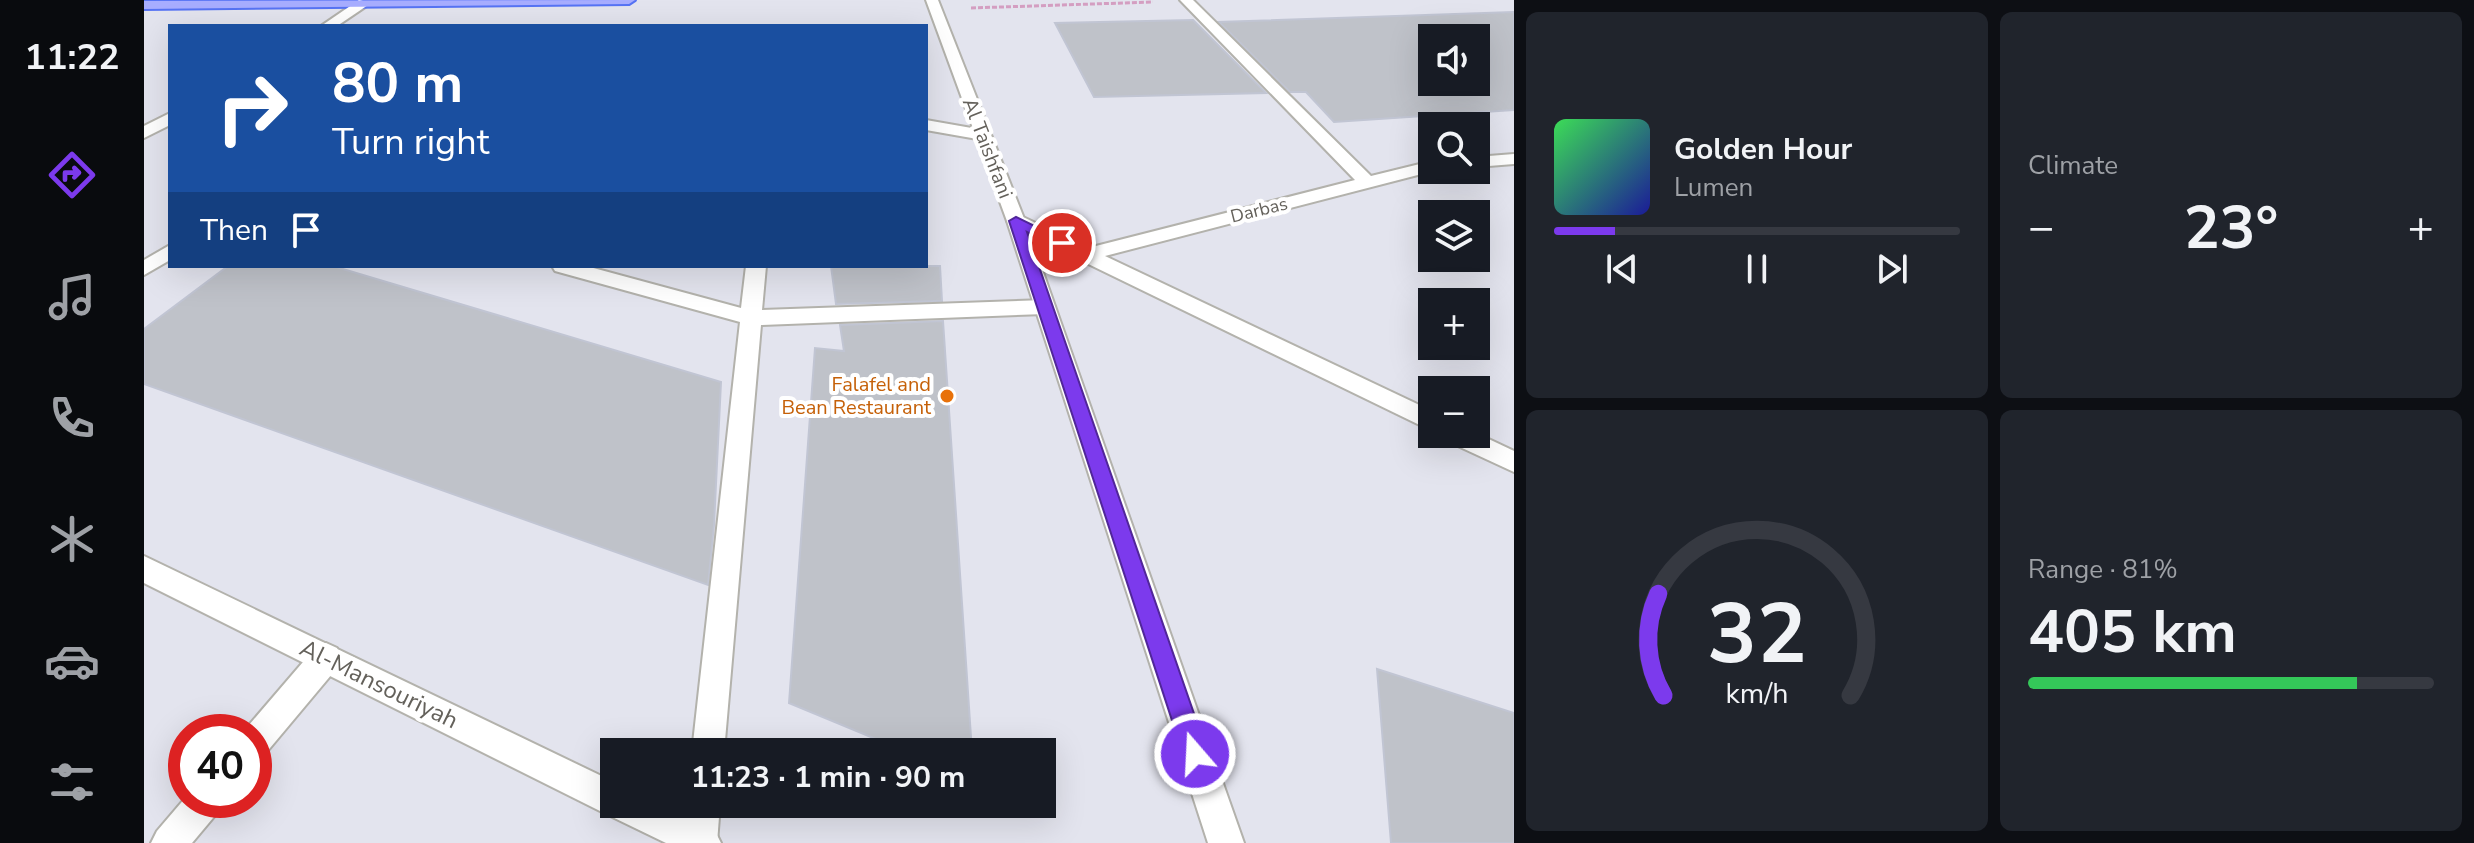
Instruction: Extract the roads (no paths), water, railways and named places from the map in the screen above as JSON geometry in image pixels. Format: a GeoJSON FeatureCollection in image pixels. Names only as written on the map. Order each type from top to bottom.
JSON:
{"type":"FeatureCollection","features":[{"type":"Feature","properties":{"kind":"main road"},"geometry":{"type":"LineString","coordinates":[[144,5],[629,0]]}},
{"type":"Feature","properties":{"kind":"street"},"geometry":{"type":"LineString","coordinates":[[1186,0],[1367,182]]}},
{"type":"Feature","properties":{"kind":"street"},"geometry":{"type":"LineString","coordinates":[[332,24],[364,3]]}},
{"type":"Feature","properties":{"kind":"street","name":"Al Taishfani"},"geometry":{"type":"LineString","coordinates":[[934,4],[1016,221],[1226,843]]}},
{"type":"Feature","properties":{"kind":"street"},"geometry":{"type":"LineString","coordinates":[[144,133],[168,119]]}},
{"type":"Feature","properties":{"kind":"street"},"geometry":{"type":"LineString","coordinates":[[928,125],[983,135]]}},
{"type":"Feature","properties":{"kind":"street"},"geometry":{"type":"LineString","coordinates":[[1490,161],[1511,160]]}},
{"type":"Feature","properties":{"kind":"street","name":"Darbas"},"geometry":{"type":"LineString","coordinates":[[1085,255],[1418,169]]}},
{"type":"Feature","properties":{"kind":"street"},"geometry":{"type":"LineString","coordinates":[[1016,221],[1418,415]]}},
{"type":"Feature","properties":{"kind":"street"},"geometry":{"type":"LineString","coordinates":[[144,269],[168,252]]}},
{"type":"Feature","properties":{"kind":"street"},"geometry":{"type":"LineString","coordinates":[[569,268],[751,318],[1045,307]]}},
{"type":"Feature","properties":{"kind":"street"},"geometry":{"type":"LineString","coordinates":[[709,738],[756,268]]}},
{"type":"Feature","properties":{"kind":"street"},"geometry":{"type":"LineString","coordinates":[[1485,448],[1512,461]]}},
{"type":"Feature","properties":{"kind":"street","name":"Al-Mansouriyah"},"geometry":{"type":"LineString","coordinates":[[144,569],[600,793]]}},
{"type":"Feature","properties":{"kind":"street"},"geometry":{"type":"LineString","coordinates":[[272,722],[326,658]]}},
{"type":"Feature","properties":{"kind":"street"},"geometry":{"type":"LineString","coordinates":[[169,843],[191,818]]}},
{"type":"Feature","properties":{"kind":"street"},"geometry":{"type":"LineString","coordinates":[[652,818],[701,842],[702,818]]}},
{"type":"Feature","properties":{"kind":"place","name":"Falafel and Bean Restaurant"},"geometry":{"type":"Point","coordinates":[947,396]}}]}
